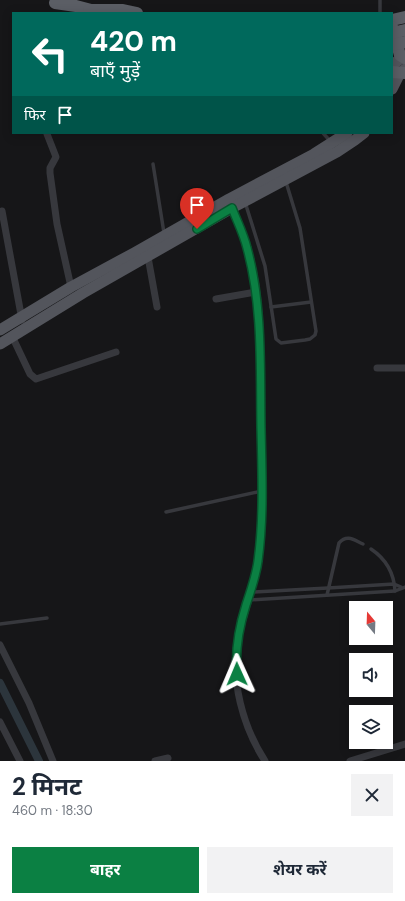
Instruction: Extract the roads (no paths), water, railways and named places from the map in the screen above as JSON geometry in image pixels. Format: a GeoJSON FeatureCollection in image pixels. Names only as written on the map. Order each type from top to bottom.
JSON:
{"type":"FeatureCollection","features":[{"type":"Feature","properties":{"kind":"highway"},"geometry":{"type":"LineString","coordinates":[[51,2],[76,6],[97,12]]}},
{"type":"Feature","properties":{"kind":"highway"},"geometry":{"type":"LineString","coordinates":[[51,2],[68,12]]}},
{"type":"Feature","properties":{"kind":"highway"},"geometry":{"type":"LineString","coordinates":[[89,10],[123,10],[132,12]]}},
{"type":"Feature","properties":{"kind":"highway"},"geometry":{"type":"LineString","coordinates":[[393,20],[405,17]]}},
{"type":"Feature","properties":{"kind":"highway"},"geometry":{"type":"LineString","coordinates":[[393,33],[405,30]]}},
{"type":"Feature","properties":{"kind":"highway"},"geometry":{"type":"LineString","coordinates":[[393,31],[400,64]]}},
{"type":"Feature","properties":{"kind":"highway"},"geometry":{"type":"LineString","coordinates":[[393,45],[405,42]]}},
{"type":"Feature","properties":{"kind":"main road"},"geometry":{"type":"LineString","coordinates":[[393,86],[400,64]]}},
{"type":"Feature","properties":{"kind":"main road"},"geometry":{"type":"LineString","coordinates":[[0,344],[26,327],[148,257],[230,204],[245,201],[286,179],[334,148],[347,134]]}},
{"type":"Feature","properties":{"kind":"main road"},"geometry":{"type":"LineString","coordinates":[[0,330],[71,287],[164,236],[230,204],[334,148],[356,140],[363,134]]}},
{"type":"Feature","properties":{"kind":"street"},"geometry":{"type":"LineString","coordinates":[[47,134],[56,158],[50,168],[50,173],[57,224],[71,287]]}},
{"type":"Feature","properties":{"kind":"street"},"geometry":{"type":"LineString","coordinates":[[230,204],[247,247],[256,292],[259,319],[262,491],[258,561],[238,641],[236,660],[238,687],[248,730],[265,761]]}},
{"type":"Feature","properties":{"kind":"street"},"geometry":{"type":"LineString","coordinates":[[2,211],[21,317],[26,327]]}},
{"type":"Feature","properties":{"kind":"street"},"geometry":{"type":"LineString","coordinates":[[148,257],[157,307]]}},
{"type":"Feature","properties":{"kind":"street"},"geometry":{"type":"LineString","coordinates":[[216,299],[256,292]]}},
{"type":"Feature","properties":{"kind":"street"},"geometry":{"type":"LineString","coordinates":[[12,336],[30,374],[36,379],[116,352]]}},
{"type":"Feature","properties":{"kind":"street"},"geometry":{"type":"LineString","coordinates":[[377,368],[405,368]]}},
{"type":"Feature","properties":{"kind":"street"},"geometry":{"type":"LineString","coordinates":[[0,645],[29,703],[53,761]]}},
{"type":"Feature","properties":{"kind":"street"},"geometry":{"type":"LineString","coordinates":[[0,722],[20,761]]}},
{"type":"Feature","properties":{"kind":"street"},"geometry":{"type":"LineString","coordinates":[[350,761],[405,744]]}},
{"type":"Feature","properties":{"kind":"street"},"geometry":{"type":"LineString","coordinates":[[155,761],[168,758]]}},
{"type":"Feature","properties":{"kind":"lane"},"geometry":{"type":"LineString","coordinates":[[380,0],[380,12]]}},
{"type":"Feature","properties":{"kind":"lane"},"geometry":{"type":"LineString","coordinates":[[324,134],[334,148]]}},
{"type":"Feature","properties":{"kind":"lane"},"geometry":{"type":"LineString","coordinates":[[154,164],[164,236]]}},
{"type":"Feature","properties":{"kind":"lane"},"geometry":{"type":"LineString","coordinates":[[245,201],[264,260],[275,336],[278,342],[284,343],[310,339],[315,335],[316,331],[298,216],[286,179]]}},
{"type":"Feature","properties":{"kind":"lane"},"geometry":{"type":"LineString","coordinates":[[272,307],[311,302]]}},
{"type":"Feature","properties":{"kind":"lane"},"geometry":{"type":"LineString","coordinates":[[166,512],[262,491]]}},
{"type":"Feature","properties":{"kind":"lane"},"geometry":{"type":"LineString","coordinates":[[327,595],[339,543],[344,538],[348,537],[363,544]]}},
{"type":"Feature","properties":{"kind":"lane"},"geometry":{"type":"LineString","coordinates":[[371,549],[384,559],[389,568],[394,584],[394,591]]}},
{"type":"Feature","properties":{"kind":"lane"},"geometry":{"type":"LineString","coordinates":[[251,592],[394,584],[403,587]]}},
{"type":"Feature","properties":{"kind":"lane"},"geometry":{"type":"LineString","coordinates":[[248,600],[394,591],[403,587]]}},
{"type":"Feature","properties":{"kind":"lane"},"geometry":{"type":"LineString","coordinates":[[0,624],[47,618]]}},
{"type":"Feature","properties":{"kind":"waterway"},"geometry":{"type":"LineString","coordinates":[[0,683],[39,761]]}}]}
